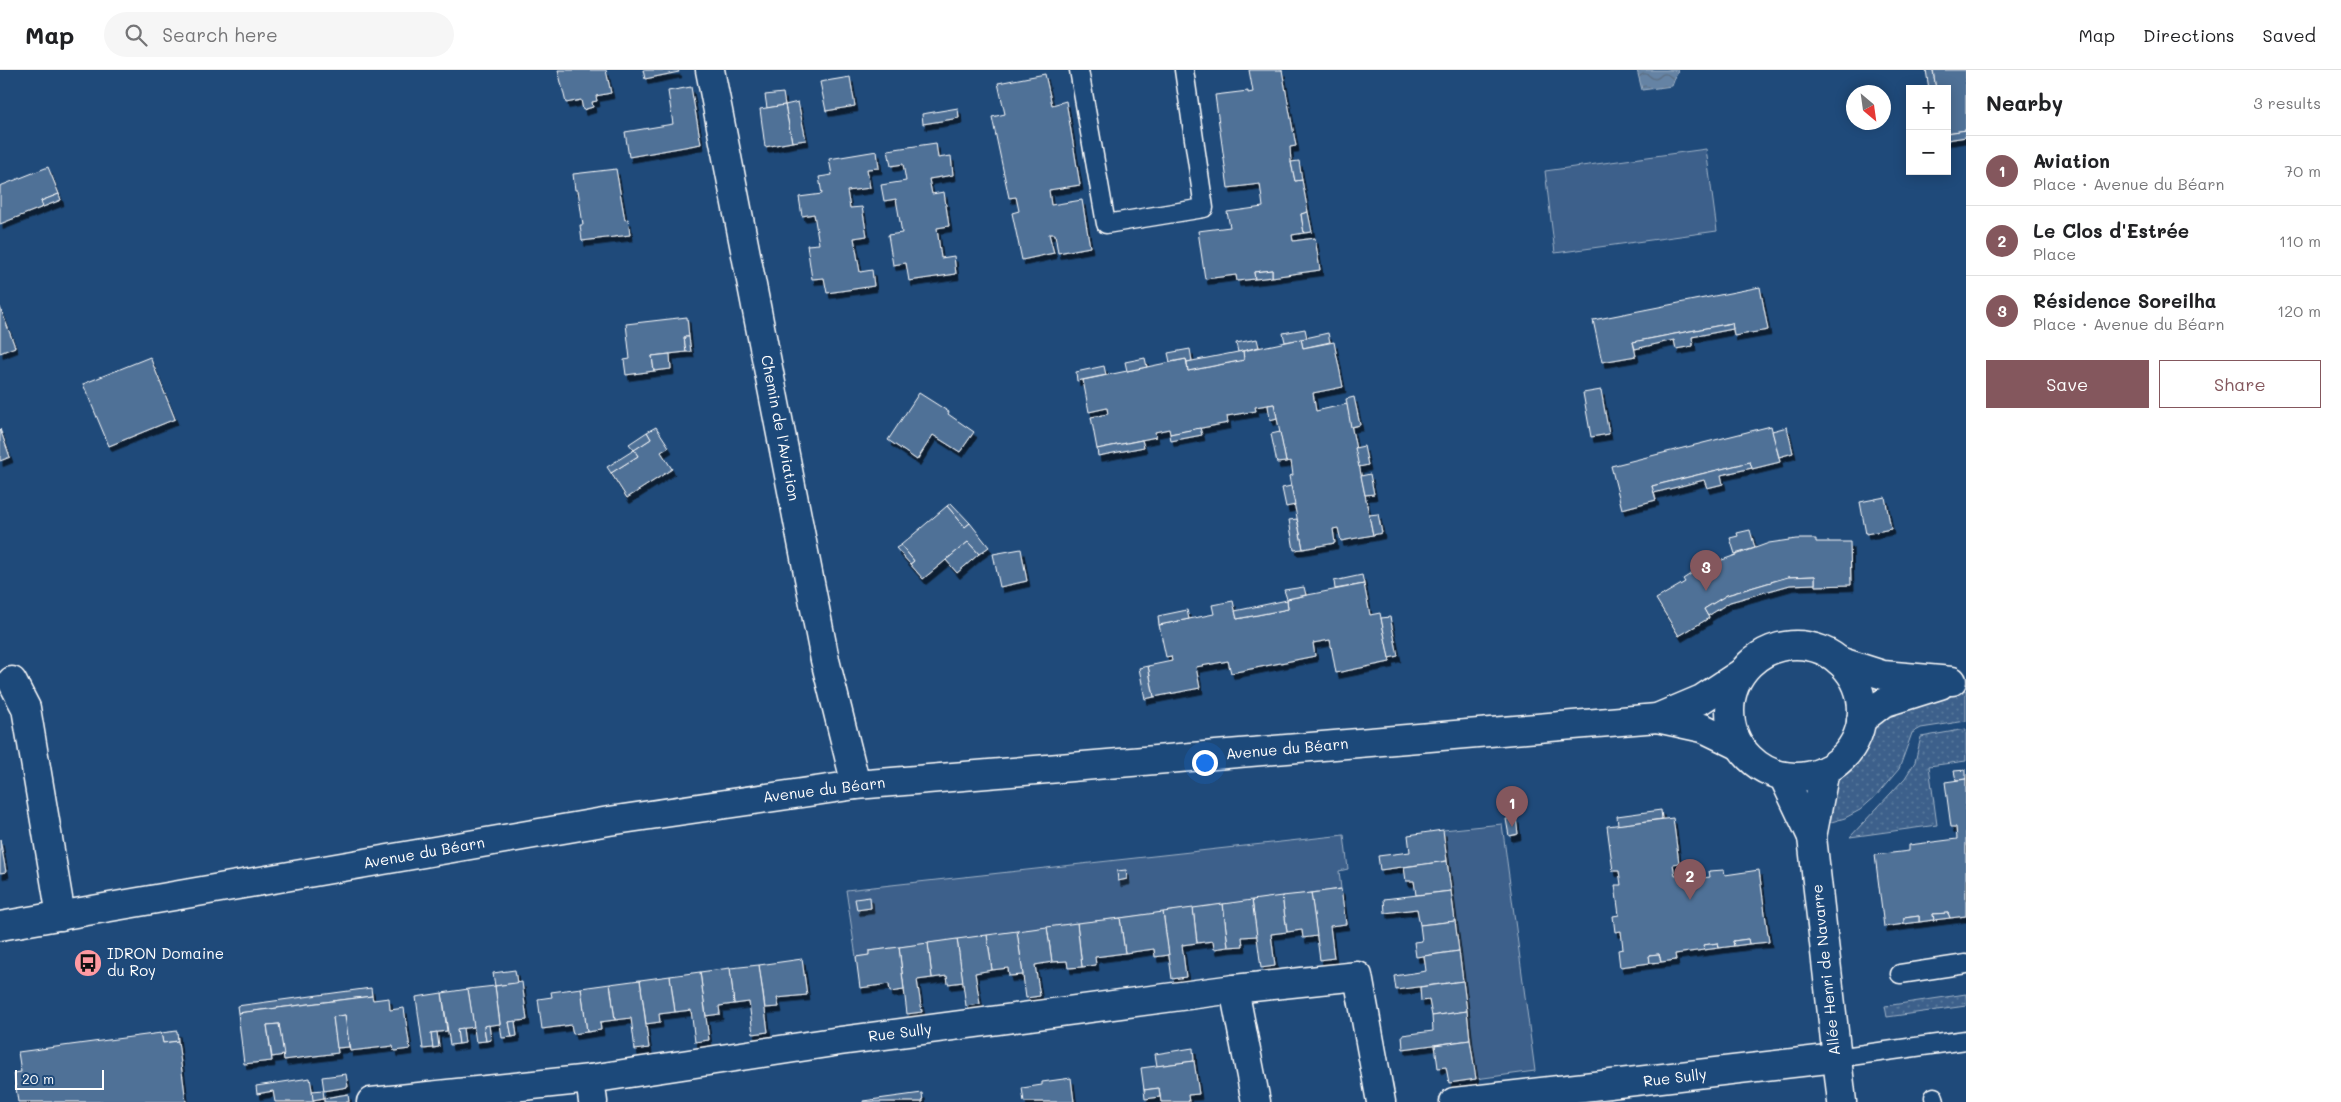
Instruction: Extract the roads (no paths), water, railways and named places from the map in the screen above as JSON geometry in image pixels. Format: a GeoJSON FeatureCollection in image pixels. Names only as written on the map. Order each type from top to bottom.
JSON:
{"type":"FeatureCollection","features":[{"type":"Feature","properties":{"kind":"street","name":"Chemin de l'Aviation"},"geometry":{"type":"LineString","coordinates":[[710,70],[825,660],[856,785]]}},
{"type":"Feature","properties":{"kind":"street"},"geometry":{"type":"LineString","coordinates":[[1839,661],[1853,678],[1862,701],[1861,720],[1855,740],[1846,752],[1825,770],[1804,776],[1783,776],[1763,769],[1746,755],[1734,737],[1729,716],[1731,694],[1740,674],[1756,658],[1776,648],[1798,645],[1820,649],[1839,661],[1883,675],[1959,680]]}},
{"type":"Feature","properties":{"kind":"street","name":"Avenue du Béarn"},"geometry":{"type":"LineString","coordinates":[[1656,718],[1702,699],[1740,674]]}},
{"type":"Feature","properties":{"kind":"street"},"geometry":{"type":"LineString","coordinates":[[1861,720],[1883,703],[1959,680]]}},
{"type":"Feature","properties":{"kind":"street"},"geometry":{"type":"LineString","coordinates":[[12,681],[26,708],[61,916]]}},
{"type":"Feature","properties":{"kind":"street","name":"Avenue du Béarn"},"geometry":{"type":"LineString","coordinates":[[0,926],[609,821],[856,785],[1656,718],[1703,728],[1740,746]]}},
{"type":"Feature","properties":{"kind":"street","name":"Allée Henri de Navarre"},"geometry":{"type":"LineString","coordinates":[[1825,770],[1812,837],[1842,1102]]}},
{"type":"Feature","properties":{"kind":"street","name":"Allée Henri de Navarre"},"geometry":{"type":"LineString","coordinates":[[1783,776],[1812,837]]}},
{"type":"Feature","properties":{"kind":"street","name":"Rue Sully"},"geometry":{"type":"LineString","coordinates":[[371,1102],[591,1090],[840,1041],[1234,990],[1358,976],[1381,1102]]}},
{"type":"Feature","properties":{"kind":"street"},"geometry":{"type":"LineString","coordinates":[[1234,990],[1256,1102]]}},
{"type":"Feature","properties":{"kind":"street","name":"Rue Sully"},"geometry":{"type":"LineString","coordinates":[[1454,1102],[1572,1096],[1836,1058]]}},
{"type":"Feature","properties":{"kind":"lane"},"geometry":{"type":"LineString","coordinates":[[1079,70],[1106,224],[1204,208],[1184,70]]}},
{"type":"Feature","properties":{"kind":"lane"},"geometry":{"type":"LineString","coordinates":[[1900,974],[1966,964]]}},
{"type":"Feature","properties":{"kind":"lane"},"geometry":{"type":"LineString","coordinates":[[1836,1058],[1966,1040]]}},
{"type":"Feature","properties":{"kind":"water"},"geometry":{"type":"Polygon","coordinates":[[[1637,70],[1678,70],[1672,86],[1642,90],[1637,70]]]}},
{"type":"Feature","properties":{"kind":"place","name":"Résidence Soreilha"},"geometry":{"type":"Point","coordinates":[1706,591]}},
{"type":"Feature","properties":{"kind":"place","name":"Aviation"},"geometry":{"type":"Point","coordinates":[1512,827]}},
{"type":"Feature","properties":{"kind":"place","name":"Le Clos d'Estrée"},"geometry":{"type":"Point","coordinates":[1690,900]}},
{"type":"Feature","properties":{"kind":"place","name":"IDRON Domaine du Roy"},"geometry":{"type":"Point","coordinates":[88,963]}}]}
